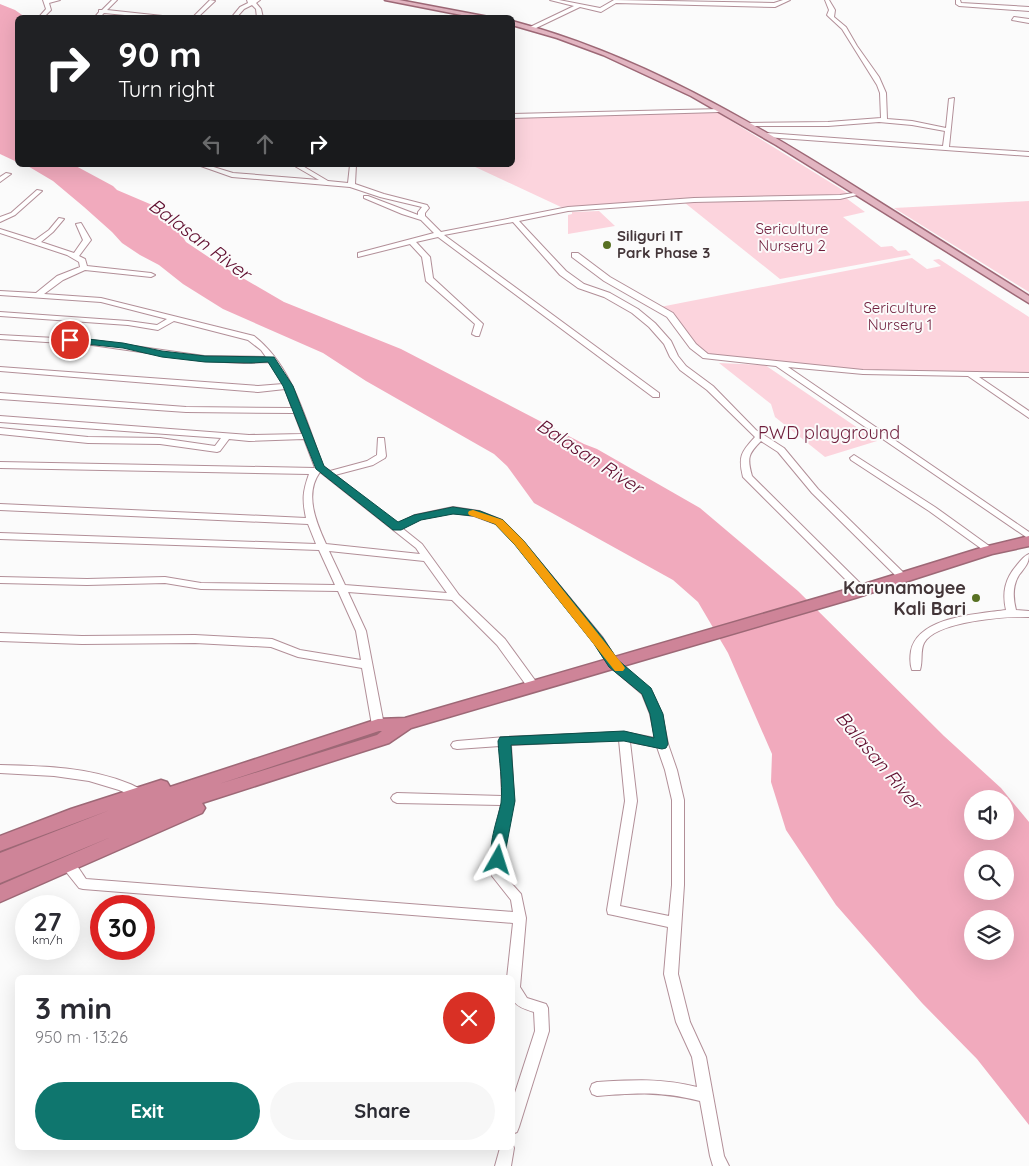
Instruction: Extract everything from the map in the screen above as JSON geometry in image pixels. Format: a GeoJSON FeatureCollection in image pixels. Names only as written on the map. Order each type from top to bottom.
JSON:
{"type":"FeatureCollection","features":[{"type":"Feature","properties":{"kind":"highway"},"geometry":{"type":"LineString","coordinates":[[0,861],[182,802],[255,771],[378,725],[405,724],[856,592],[989,550],[1029,541]]}},
{"type":"Feature","properties":{"kind":"highway"},"geometry":{"type":"LineString","coordinates":[[255,771],[383,738],[405,724]]}},
{"type":"Feature","properties":{"kind":"highway"},"geometry":{"type":"LineString","coordinates":[[0,844],[77,814],[246,763],[255,771],[256,783],[0,894]]}},
{"type":"Feature","properties":{"kind":"highway"},"geometry":{"type":"LineString","coordinates":[[0,875],[82,834]]}},
{"type":"Feature","properties":{"kind":"main road"},"geometry":{"type":"LineString","coordinates":[[392,0],[474,15]]}},
{"type":"Feature","properties":{"kind":"main road"},"geometry":{"type":"LineString","coordinates":[[515,24],[610,54],[669,82],[766,135],[1029,300]]}},
{"type":"Feature","properties":{"kind":"street"},"geometry":{"type":"LineString","coordinates":[[43,15],[49,9],[46,1],[58,0]]}},
{"type":"Feature","properties":{"kind":"street"},"geometry":{"type":"LineString","coordinates":[[98,15],[115,0]]}},
{"type":"Feature","properties":{"kind":"street"},"geometry":{"type":"LineString","coordinates":[[236,15],[250,1],[258,0]]}},
{"type":"Feature","properties":{"kind":"street"},"geometry":{"type":"LineString","coordinates":[[552,0],[601,10],[617,0],[775,5],[788,0]]}},
{"type":"Feature","properties":{"kind":"street"},"geometry":{"type":"LineString","coordinates":[[827,0],[832,10],[830,15],[832,20],[845,29],[849,41],[877,80],[882,93],[884,120]]}},
{"type":"Feature","properties":{"kind":"street"},"geometry":{"type":"LineString","coordinates":[[958,0],[959,4],[1029,10]]}},
{"type":"Feature","properties":{"kind":"street"},"geometry":{"type":"LineString","coordinates":[[197,15],[212,1]]}},
{"type":"Feature","properties":{"kind":"street"},"geometry":{"type":"LineString","coordinates":[[250,1],[257,4],[260,9],[260,15]]}},
{"type":"Feature","properties":{"kind":"street"},"geometry":{"type":"LineString","coordinates":[[532,28],[578,6]]}},
{"type":"Feature","properties":{"kind":"street"},"geometry":{"type":"LineString","coordinates":[[101,12],[138,15]]}},
{"type":"Feature","properties":{"kind":"street"},"geometry":{"type":"LineString","coordinates":[[1014,20],[1029,21]]}},
{"type":"Feature","properties":{"kind":"street"},"geometry":{"type":"LineString","coordinates":[[946,150],[952,99]]}},
{"type":"Feature","properties":{"kind":"street"},"geometry":{"type":"LineString","coordinates":[[515,116],[719,110]]}},
{"type":"Feature","properties":{"kind":"street"},"geometry":{"type":"LineString","coordinates":[[748,125],[828,124],[884,120],[949,130]]}},
{"type":"Feature","properties":{"kind":"street"},"geometry":{"type":"LineString","coordinates":[[766,135],[946,150],[1029,154]]}},
{"type":"Feature","properties":{"kind":"street"},"geometry":{"type":"LineString","coordinates":[[206,167],[232,175],[351,185],[382,196],[425,206],[426,208],[421,214],[440,234],[472,260],[551,316],[656,395]]}},
{"type":"Feature","properties":{"kind":"street"},"geometry":{"type":"LineString","coordinates":[[300,167],[321,178],[325,181],[325,184]]}},
{"type":"Feature","properties":{"kind":"street"},"geometry":{"type":"LineString","coordinates":[[351,185],[353,167]]}},
{"type":"Feature","properties":{"kind":"street"},"geometry":{"type":"LineString","coordinates":[[0,180],[8,174]]}},
{"type":"Feature","properties":{"kind":"street"},"geometry":{"type":"LineString","coordinates":[[0,220],[13,214],[39,191]]}},
{"type":"Feature","properties":{"kind":"street"},"geometry":{"type":"LineString","coordinates":[[361,255],[440,234],[577,208],[694,200],[840,197],[859,193]]}},
{"type":"Feature","properties":{"kind":"street"},"geometry":{"type":"LineString","coordinates":[[366,197],[404,213],[425,219]]}},
{"type":"Feature","properties":{"kind":"street"},"geometry":{"type":"LineString","coordinates":[[36,242],[51,231],[60,219]]}},
{"type":"Feature","properties":{"kind":"street"},"geometry":{"type":"LineString","coordinates":[[514,219],[563,273],[581,286],[603,293],[635,311],[652,325],[668,344],[674,357],[683,368],[710,388],[760,437],[781,450],[816,491],[903,577]]}},
{"type":"Feature","properties":{"kind":"street"},"geometry":{"type":"LineString","coordinates":[[75,256],[87,240],[79,224]]}},
{"type":"Feature","properties":{"kind":"street"},"geometry":{"type":"LineString","coordinates":[[1,232],[70,253],[82,261],[84,268]]}},
{"type":"Feature","properties":{"kind":"street"},"geometry":{"type":"LineString","coordinates":[[412,242],[426,257],[429,280],[479,324],[476,334]]}},
{"type":"Feature","properties":{"kind":"street"},"geometry":{"type":"LineString","coordinates":[[575,255],[607,279],[672,317],[693,346],[704,355],[780,365],[863,372],[1029,375]]}},
{"type":"Feature","properties":{"kind":"street"},"geometry":{"type":"LineString","coordinates":[[37,296],[60,278],[84,268],[151,275]]}},
{"type":"Feature","properties":{"kind":"street"},"geometry":{"type":"LineString","coordinates":[[0,293],[101,300],[251,338],[264,348],[288,386],[322,472],[397,527],[419,546],[454,597],[501,642],[533,686]]}},
{"type":"Feature","properties":{"kind":"street"},"geometry":{"type":"LineString","coordinates":[[0,314],[128,323],[158,328],[172,319]]}},
{"type":"Feature","properties":{"kind":"street"},"geometry":{"type":"LineString","coordinates":[[0,337],[70,340],[205,359],[251,360],[271,358]]}},
{"type":"Feature","properties":{"kind":"street"},"geometry":{"type":"LineString","coordinates":[[780,365],[1029,536]]}},
{"type":"Feature","properties":{"kind":"street"},"geometry":{"type":"LineString","coordinates":[[0,369],[258,389],[288,386]]}},
{"type":"Feature","properties":{"kind":"street"},"geometry":{"type":"LineString","coordinates":[[970,374],[1029,415]]}},
{"type":"Feature","properties":{"kind":"street"},"geometry":{"type":"LineString","coordinates":[[0,396],[122,406],[246,412],[297,410]]}},
{"type":"Feature","properties":{"kind":"street"},"geometry":{"type":"LineString","coordinates":[[0,419],[227,436],[278,438],[307,436]]}},
{"type":"Feature","properties":{"kind":"street"},"geometry":{"type":"LineString","coordinates":[[0,431],[88,440],[160,441],[217,449],[227,436]]}},
{"type":"Feature","properties":{"kind":"street"},"geometry":{"type":"LineString","coordinates":[[760,437],[746,452],[743,461],[748,477],[856,592]]}},
{"type":"Feature","properties":{"kind":"street"},"geometry":{"type":"LineString","coordinates":[[0,465],[322,472],[370,463],[382,456],[381,440]]}},
{"type":"Feature","properties":{"kind":"street"},"geometry":{"type":"LineString","coordinates":[[854,458],[932,509],[989,550]]}},
{"type":"Feature","properties":{"kind":"street"},"geometry":{"type":"LineString","coordinates":[[322,472],[309,487],[307,499],[311,520],[361,631],[378,725]]}},
{"type":"Feature","properties":{"kind":"street"},"geometry":{"type":"LineString","coordinates":[[0,507],[200,518],[311,520]]}},
{"type":"Feature","properties":{"kind":"street"},"geometry":{"type":"LineString","coordinates":[[397,527],[418,517],[453,510],[476,513],[499,522],[519,542],[599,641],[614,664],[647,692],[656,714],[662,744],[671,770],[678,800],[676,831],[678,885],[671,974],[684,1022],[699,1057],[717,1156],[721,1166]]}},
{"type":"Feature","properties":{"kind":"street"},"geometry":{"type":"LineString","coordinates":[[0,536],[146,539],[324,547],[428,558]]}},
{"type":"Feature","properties":{"kind":"street"},"geometry":{"type":"LineString","coordinates":[[1012,613],[1007,597],[1009,583],[1029,557]]}},
{"type":"Feature","properties":{"kind":"street"},"geometry":{"type":"LineString","coordinates":[[0,580],[88,582],[165,580],[201,586],[341,588],[454,597]]}},
{"type":"Feature","properties":{"kind":"street"},"geometry":{"type":"LineString","coordinates":[[916,667],[916,650],[923,637],[942,625],[1012,613],[1029,614]]}},
{"type":"Feature","properties":{"kind":"street"},"geometry":{"type":"LineString","coordinates":[[0,637],[82,640],[195,639],[272,643],[298,653],[367,665]]}},
{"type":"Feature","properties":{"kind":"street"},"geometry":{"type":"LineString","coordinates":[[457,745],[624,736],[662,744]]}},
{"type":"Feature","properties":{"kind":"street"},"geometry":{"type":"LineString","coordinates":[[624,736],[631,801],[612,910],[675,923]]}},
{"type":"Feature","properties":{"kind":"street"},"geometry":{"type":"LineString","coordinates":[[504,741],[508,801],[499,843],[498,876],[517,898],[520,918],[513,975]]}},
{"type":"Feature","properties":{"kind":"street"},"geometry":{"type":"LineString","coordinates":[[0,769],[82,774],[116,783],[140,794]]}},
{"type":"Feature","properties":{"kind":"street"},"geometry":{"type":"LineString","coordinates":[[397,798],[508,801]]}},
{"type":"Feature","properties":{"kind":"street"},"geometry":{"type":"LineString","coordinates":[[67,864],[83,884],[520,918]]}},
{"type":"Feature","properties":{"kind":"street"},"geometry":{"type":"LineString","coordinates":[[515,992],[523,1003],[541,1008],[542,1030],[515,1117]]}},
{"type":"Feature","properties":{"kind":"street"},"geometry":{"type":"LineString","coordinates":[[597,1089],[648,1086],[675,1088],[706,1096]]}},
{"type":"Feature","properties":{"kind":"street"},"geometry":{"type":"LineString","coordinates":[[503,1166],[506,1150]]}},
{"type":"Feature","properties":{"kind":"green space"},"geometry":{"type":"Polygon","coordinates":[[[715,111],[849,194],[704,198],[561,207],[475,167],[515,167],[515,117],[715,111]]]}},
{"type":"Feature","properties":{"kind":"green space","name":"Sericulture Nursery 2"},"geometry":{"type":"Polygon","coordinates":[[[846,198],[865,212],[843,217],[881,247],[892,246],[898,251],[906,250],[911,255],[780,279],[685,203],[846,198]]]}},
{"type":"Feature","properties":{"kind":"green space"},"geometry":{"type":"Polygon","coordinates":[[[1029,201],[1029,292],[894,208],[1029,201]]]}},
{"type":"Feature","properties":{"kind":"green space"},"geometry":{"type":"Polygon","coordinates":[[[599,211],[615,226],[568,234],[568,215],[572,214],[572,212],[599,211]]]}},
{"type":"Feature","properties":{"kind":"green space","name":"Sericulture Nursery 1"},"geometry":{"type":"Polygon","coordinates":[[[912,258],[927,269],[941,266],[933,260],[939,259],[1029,317],[1029,374],[865,371],[704,354],[660,307],[912,258]]]}},
{"type":"Feature","properties":{"kind":"green space","name":"PWD playground"},"geometry":{"type":"Polygon","coordinates":[[[719,363],[765,365],[877,441],[825,457],[775,417],[771,404],[719,363]]]}},
{"type":"Feature","properties":{"kind":"water"},"geometry":{"type":"Polygon","coordinates":[[[0,4],[22,15],[15,15],[15,161],[0,154],[0,4]]]}},
{"type":"Feature","properties":{"kind":"water","name":"Balasan River"},"geometry":{"type":"Polygon","coordinates":[[[29,167],[78,167],[117,190],[157,207],[163,212],[166,221],[179,231],[186,242],[222,266],[284,302],[401,349],[597,449],[700,508],[798,591],[944,736],[1001,788],[1003,790],[964,790],[964,840],[1014,840],[1014,804],[1029,822],[1029,1125],[977,1059],[922,1003],[836,905],[786,830],[771,782],[772,754],[728,653],[698,602],[673,580],[534,503],[507,466],[494,454],[366,381],[323,353],[223,309],[183,284],[159,265],[122,243],[53,181],[29,167]]]}},
{"type":"Feature","properties":{"kind":"slow traffic"},"geometry":{"type":"LineString","coordinates":[[473,513],[499,522],[519,542],[619,668]]}},
{"type":"Feature","properties":{"kind":"place","name":"Siliguri IT Park Phase 3"},"geometry":{"type":"Point","coordinates":[607,245]}},
{"type":"Feature","properties":{"kind":"place","name":"Karunamoyee Kali Bari"},"geometry":{"type":"Point","coordinates":[976,598]}},
{"type":"Feature","properties":{"kind":"route"},"geometry":{"type":"LineString","coordinates":[[70,340],[205,359],[251,360],[271,358],[288,386],[319,467],[397,527],[418,517],[453,510],[476,513],[499,522],[519,542],[599,641],[614,664],[647,692],[656,714],[662,744],[624,736],[504,741],[508,801],[499,843],[498,860]]}}]}
